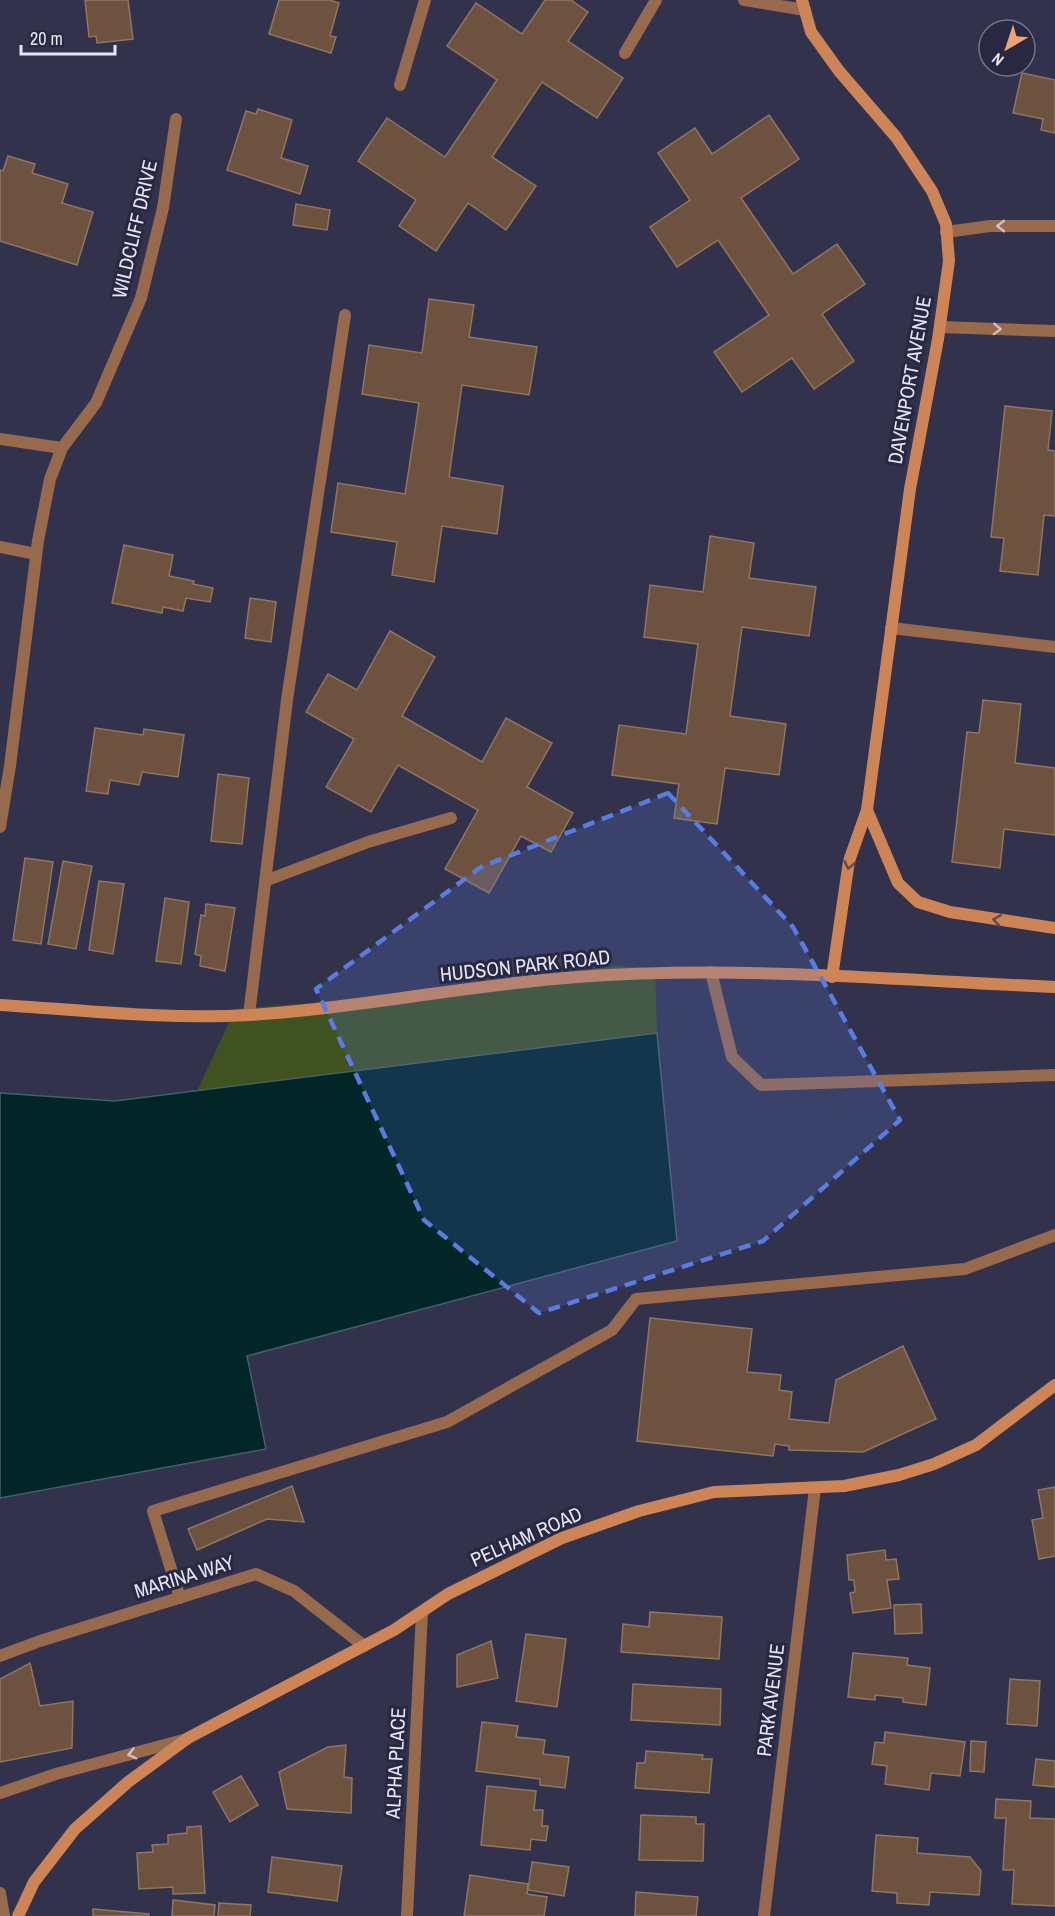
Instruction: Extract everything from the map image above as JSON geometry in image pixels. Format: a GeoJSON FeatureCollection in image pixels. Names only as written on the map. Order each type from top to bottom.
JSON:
{"type":"FeatureCollection","features":[{"type":"Feature","properties":{"kind":"street"},"geometry":{"type":"LineString","coordinates":[[399,85],[425,0]]}},
{"type":"Feature","properties":{"kind":"street"},"geometry":{"type":"LineString","coordinates":[[626,53],[656,0]]}},
{"type":"Feature","properties":{"kind":"street"},"geometry":{"type":"LineString","coordinates":[[744,0],[803,5]]}},
{"type":"Feature","properties":{"kind":"street","name":"DAVENPORT AVENUE"},"geometry":{"type":"LineString","coordinates":[[803,5],[811,32],[839,71],[896,137],[932,191],[946,225],[949,261],[940,327],[910,489],[867,810],[849,861],[832,977]]}},
{"type":"Feature","properties":{"kind":"street","name":"WILDCLIFF DRIVE"},"geometry":{"type":"LineString","coordinates":[[0,827],[10,766],[36,554],[50,479],[62,448],[96,403],[141,298],[163,208],[176,119]]}},
{"type":"Feature","properties":{"kind":"street"},"geometry":{"type":"LineString","coordinates":[[946,232],[990,226],[1055,226]]}},
{"type":"Feature","properties":{"kind":"street"},"geometry":{"type":"LineString","coordinates":[[249,1015],[287,699],[345,315]]}},
{"type":"Feature","properties":{"kind":"street"},"geometry":{"type":"LineString","coordinates":[[940,327],[1055,330]]}},
{"type":"Feature","properties":{"kind":"street"},"geometry":{"type":"LineString","coordinates":[[0,439],[62,448]]}},
{"type":"Feature","properties":{"kind":"street"},"geometry":{"type":"LineString","coordinates":[[0,547],[36,554]]}},
{"type":"Feature","properties":{"kind":"street"},"geometry":{"type":"LineString","coordinates":[[891,628],[1055,647]]}},
{"type":"Feature","properties":{"kind":"street"},"geometry":{"type":"LineString","coordinates":[[867,810],[898,883],[918,902],[950,912],[1055,928]]}},
{"type":"Feature","properties":{"kind":"street"},"geometry":{"type":"LineString","coordinates":[[265,881],[368,842],[451,818]]}},
{"type":"Feature","properties":{"kind":"street"},"geometry":{"type":"LineString","coordinates":[[711,972],[732,1057],[760,1085],[1055,1075]]}},
{"type":"Feature","properties":{"kind":"street","name":"HUDSON PARK ROAD"},"geometry":{"type":"LineString","coordinates":[[0,1005],[183,1017],[249,1015],[368,1004],[474,987],[577,977],[711,972],[801,974],[1055,987]]}},
{"type":"Feature","properties":{"kind":"street"},"geometry":{"type":"LineString","coordinates":[[180,1598],[153,1511],[447,1422],[612,1330],[636,1299],[965,1269],[1055,1235]]}},
{"type":"Feature","properties":{"kind":"street","name":"PELHAM ROAD"},"geometry":{"type":"LineString","coordinates":[[18,1916],[34,1882],[75,1829],[128,1782],[188,1738],[394,1630],[448,1594],[562,1538],[639,1511],[714,1492],[844,1485],[934,1464],[976,1445],[1055,1384]]}},
{"type":"Feature","properties":{"kind":"street","name":"PARK AVENUE"},"geometry":{"type":"LineString","coordinates":[[764,1916],[815,1488]]}},
{"type":"Feature","properties":{"kind":"street","name":"MARINA WAY"},"geometry":{"type":"LineString","coordinates":[[0,1656],[40,1641],[256,1574],[294,1591],[364,1646]]}},
{"type":"Feature","properties":{"kind":"street","name":"ALPHA PLACE"},"geometry":{"type":"LineString","coordinates":[[407,1916],[422,1612]]}},
{"type":"Feature","properties":{"kind":"street"},"geometry":{"type":"LineString","coordinates":[[0,1793],[56,1774],[188,1738]]}},
{"type":"Feature","properties":{"kind":"street"},"geometry":{"type":"LineString","coordinates":[[0,1893],[4,1916]]}},
{"type":"Feature","properties":{"kind":"highlighted area"},"geometry":{"type":"Polygon","coordinates":[[[668,793],[793,927],[900,1120],[763,1241],[539,1313],[424,1220],[316,989],[481,867],[668,793]]]}},
{"type":"Feature","properties":{"kind":"green space"},"geometry":{"type":"Polygon","coordinates":[[[616,966],[655,968],[657,1033],[197,1091],[235,1009],[371,998],[616,966]]]}},
{"type":"Feature","properties":{"kind":"shaded area"},"geometry":{"type":"Polygon","coordinates":[[[657,1033],[677,1241],[247,1356],[266,1449],[0,1498],[0,1093],[115,1101],[657,1033]]]}},
{"type":"Feature","properties":{"kind":"building"},"geometry":{"type":"Polygon","coordinates":[[[85,0],[128,0],[133,39],[97,43],[96,36],[89,37],[85,0]]]}},
{"type":"Feature","properties":{"kind":"building"},"geometry":{"type":"Polygon","coordinates":[[[279,0],[329,0],[339,3],[330,36],[336,37],[331,53],[269,34],[279,0]]]}},
{"type":"Feature","properties":{"kind":"building"},"geometry":{"type":"Polygon","coordinates":[[[545,0],[571,0],[588,12],[568,41],[623,78],[597,118],[542,82],[492,157],[536,186],[506,230],[468,203],[436,251],[399,226],[416,200],[358,161],[387,118],[445,157],[497,80],[447,46],[476,3],[522,34],[545,0]]]}},
{"type":"Feature","properties":{"kind":"building"},"geometry":{"type":"Polygon","coordinates":[[[1037,76],[1055,80],[1055,133],[1041,130],[1043,119],[1013,113],[1021,78],[1037,78],[1037,76]]]}},
{"type":"Feature","properties":{"kind":"building"},"geometry":{"type":"Polygon","coordinates":[[[258,109],[292,120],[281,158],[308,166],[300,194],[227,170],[246,111],[256,114],[258,109]]]}},
{"type":"Feature","properties":{"kind":"building"},"geometry":{"type":"Polygon","coordinates":[[[769,115],[799,159],[741,198],[793,274],[837,244],[865,284],[822,314],[854,361],[814,389],[792,358],[742,392],[714,352],[769,315],[718,240],[677,267],[650,227],[690,200],[658,153],[695,128],[712,154],[769,115]]]}},
{"type":"Feature","properties":{"kind":"building"},"geometry":{"type":"Polygon","coordinates":[[[8,156],[35,164],[32,173],[68,184],[62,203],[93,212],[77,265],[0,241],[0,170],[3,171],[8,156]]]}},
{"type":"Feature","properties":{"kind":"building"},"geometry":{"type":"Polygon","coordinates":[[[296,204],[330,210],[327,230],[293,225],[296,204]]]}},
{"type":"Feature","properties":{"kind":"building"},"geometry":{"type":"Polygon","coordinates":[[[429,299],[474,305],[469,337],[537,347],[529,395],[462,385],[449,477],[503,486],[497,534],[442,526],[434,582],[392,575],[397,542],[331,532],[338,483],[405,494],[419,403],[362,394],[369,345],[422,353],[429,299]]]}},
{"type":"Feature","properties":{"kind":"building"},"geometry":{"type":"Polygon","coordinates":[[[1005,406],[1052,411],[1048,450],[1055,451],[1055,516],[1044,515],[1038,575],[1000,571],[1004,538],[991,537],[1005,406]]]}},
{"type":"Feature","properties":{"kind":"building"},"geometry":{"type":"Polygon","coordinates":[[[710,536],[754,543],[749,578],[816,587],[809,636],[742,627],[730,716],[786,724],[779,775],[725,768],[717,824],[674,818],[679,784],[612,775],[619,725],[686,734],[698,644],[644,637],[650,585],[703,592],[710,536]]]}},
{"type":"Feature","properties":{"kind":"building"},"geometry":{"type":"Polygon","coordinates":[[[124,545],[173,555],[169,576],[213,588],[210,602],[186,598],[183,611],[163,607],[162,613],[112,603],[124,545]]]}},
{"type":"Feature","properties":{"kind":"building"},"geometry":{"type":"Polygon","coordinates":[[[250,598],[276,602],[271,642],[245,638],[250,598]]]}},
{"type":"Feature","properties":{"kind":"building"},"geometry":{"type":"Polygon","coordinates":[[[390,631],[435,657],[402,716],[482,762],[506,718],[552,743],[527,787],[573,813],[551,852],[521,836],[489,893],[445,869],[478,810],[398,765],[371,812],[326,787],[354,739],[306,712],[328,674],[357,690],[390,631]]]}},
{"type":"Feature","properties":{"kind":"building"},"geometry":{"type":"Polygon","coordinates":[[[983,700],[1021,704],[1015,763],[1055,768],[1055,835],[1004,829],[1000,868],[952,862],[967,732],[979,733],[983,700]]]}},
{"type":"Feature","properties":{"kind":"building"},"geometry":{"type":"Polygon","coordinates":[[[95,728],[143,735],[144,729],[184,735],[178,777],[142,772],[139,785],[110,780],[108,794],[86,791],[95,728]]]}},
{"type":"Feature","properties":{"kind":"building"},"geometry":{"type":"Polygon","coordinates":[[[218,774],[249,778],[242,844],[211,841],[218,774]]]}},
{"type":"Feature","properties":{"kind":"building"},"geometry":{"type":"Polygon","coordinates":[[[25,858],[53,862],[41,944],[13,940],[25,858]]]}},
{"type":"Feature","properties":{"kind":"building"},"geometry":{"type":"Polygon","coordinates":[[[63,861],[92,866],[76,949],[48,944],[63,861]]]}},
{"type":"Feature","properties":{"kind":"building"},"geometry":{"type":"Polygon","coordinates":[[[99,881],[124,884],[113,954],[89,950],[99,881]]]}},
{"type":"Feature","properties":{"kind":"building"},"geometry":{"type":"Polygon","coordinates":[[[165,898],[189,902],[181,964],[156,961],[165,898]]]}},
{"type":"Feature","properties":{"kind":"building"},"geometry":{"type":"Polygon","coordinates":[[[206,904],[235,908],[225,971],[200,966],[201,956],[195,954],[201,915],[205,916],[206,904]]]}},
{"type":"Feature","properties":{"kind":"building"},"geometry":{"type":"Polygon","coordinates":[[[650,1318],[752,1329],[747,1372],[781,1375],[779,1390],[792,1392],[789,1419],[829,1423],[836,1380],[903,1346],[936,1419],[863,1452],[789,1450],[789,1446],[775,1444],[773,1456],[637,1441],[650,1318]]]}},
{"type":"Feature","properties":{"kind":"building"},"geometry":{"type":"Polygon","coordinates":[[[292,1486],[304,1522],[267,1519],[197,1550],[188,1529],[292,1486]]]}},
{"type":"Feature","properties":{"kind":"building"},"geometry":{"type":"Polygon","coordinates":[[[1055,1487],[1055,1556],[1039,1559],[1032,1520],[1043,1518],[1038,1490],[1055,1487]]]}},
{"type":"Feature","properties":{"kind":"building"},"geometry":{"type":"Polygon","coordinates":[[[885,1550],[886,1560],[896,1559],[899,1579],[887,1580],[891,1608],[853,1613],[850,1593],[855,1592],[854,1580],[849,1580],[847,1555],[885,1550]]]}},
{"type":"Feature","properties":{"kind":"building"},"geometry":{"type":"Polygon","coordinates":[[[921,1604],[922,1633],[895,1634],[894,1605],[921,1604]]]}},
{"type":"Feature","properties":{"kind":"building"},"geometry":{"type":"Polygon","coordinates":[[[650,1612],[722,1617],[719,1659],[621,1652],[623,1624],[649,1627],[650,1612]]]}},
{"type":"Feature","properties":{"kind":"building"},"geometry":{"type":"Polygon","coordinates":[[[526,1634],[566,1639],[557,1707],[516,1701],[526,1634]]]}},
{"type":"Feature","properties":{"kind":"building"},"geometry":{"type":"Polygon","coordinates":[[[491,1641],[498,1678],[457,1687],[457,1655],[491,1641]]]}},
{"type":"Feature","properties":{"kind":"building"},"geometry":{"type":"Polygon","coordinates":[[[853,1653],[908,1658],[907,1665],[930,1668],[926,1705],[903,1702],[903,1698],[875,1695],[875,1700],[848,1697],[853,1653]]]}},
{"type":"Feature","properties":{"kind":"building"},"geometry":{"type":"Polygon","coordinates":[[[30,1663],[40,1706],[73,1701],[72,1748],[0,1762],[0,1679],[30,1663]]]}},
{"type":"Feature","properties":{"kind":"building"},"geometry":{"type":"Polygon","coordinates":[[[1010,1679],[1040,1681],[1037,1726],[1007,1724],[1010,1679]]]}},
{"type":"Feature","properties":{"kind":"building"},"geometry":{"type":"Polygon","coordinates":[[[633,1684],[721,1689],[720,1725],[631,1720],[633,1684]]]}},
{"type":"Feature","properties":{"kind":"building"},"geometry":{"type":"Polygon","coordinates":[[[482,1722],[518,1726],[516,1737],[545,1740],[543,1754],[569,1757],[565,1788],[540,1785],[540,1779],[476,1771],[482,1722]]]}},
{"type":"Feature","properties":{"kind":"building"},"geometry":{"type":"Polygon","coordinates":[[[885,1732],[965,1742],[960,1776],[931,1773],[929,1790],[885,1784],[887,1766],[872,1764],[875,1742],[884,1743],[885,1732]]]}},
{"type":"Feature","properties":{"kind":"building"},"geometry":{"type":"Polygon","coordinates":[[[971,1741],[986,1742],[984,1772],[970,1771],[971,1741]]]}},
{"type":"Feature","properties":{"kind":"building"},"geometry":{"type":"Polygon","coordinates":[[[346,1745],[344,1777],[352,1778],[351,1813],[287,1809],[279,1772],[328,1747],[346,1745]]]}},
{"type":"Feature","properties":{"kind":"building"},"geometry":{"type":"Polygon","coordinates":[[[646,1751],[703,1755],[702,1759],[712,1759],[709,1793],[635,1788],[637,1763],[645,1763],[646,1751]]]}},
{"type":"Feature","properties":{"kind":"building"},"geometry":{"type":"Polygon","coordinates":[[[1036,1759],[1055,1761],[1055,1787],[1033,1785],[1036,1759]]]}},
{"type":"Feature","properties":{"kind":"building"},"geometry":{"type":"Polygon","coordinates":[[[241,1776],[258,1805],[230,1822],[213,1792],[241,1776]]]}},
{"type":"Feature","properties":{"kind":"building"},"geometry":{"type":"Polygon","coordinates":[[[487,1786],[536,1791],[534,1810],[543,1810],[542,1826],[548,1826],[546,1841],[531,1839],[530,1850],[481,1845],[487,1786]]]}},
{"type":"Feature","properties":{"kind":"building"},"geometry":{"type":"Polygon","coordinates":[[[996,1799],[1031,1801],[1030,1818],[1055,1819],[1055,1906],[1012,1904],[1014,1870],[1003,1870],[1006,1818],[995,1818],[996,1799]]]}},
{"type":"Feature","properties":{"kind":"building"},"geometry":{"type":"Polygon","coordinates":[[[641,1815],[696,1817],[696,1824],[704,1824],[703,1861],[639,1860],[641,1815]]]}},
{"type":"Feature","properties":{"kind":"building"},"geometry":{"type":"Polygon","coordinates":[[[201,1826],[205,1893],[173,1894],[173,1887],[139,1889],[137,1853],[153,1852],[152,1845],[168,1844],[168,1835],[187,1833],[187,1827],[201,1826]]]}},
{"type":"Feature","properties":{"kind":"building"},"geometry":{"type":"Polygon","coordinates":[[[876,1835],[918,1838],[917,1853],[970,1857],[981,1871],[979,1895],[930,1892],[929,1905],[897,1903],[897,1893],[872,1891],[876,1835]]]}},
{"type":"Feature","properties":{"kind":"building"},"geometry":{"type":"Polygon","coordinates":[[[272,1857],[342,1866],[337,1901],[268,1892],[272,1857]]]}},
{"type":"Feature","properties":{"kind":"building"},"geometry":{"type":"Polygon","coordinates":[[[532,1862],[569,1867],[564,1896],[528,1890],[532,1862]]]}},
{"type":"Feature","properties":{"kind":"building"},"geometry":{"type":"Polygon","coordinates":[[[470,1875],[528,1884],[527,1894],[547,1897],[544,1916],[464,1916],[470,1875]]]}},
{"type":"Feature","properties":{"kind":"building"},"geometry":{"type":"Polygon","coordinates":[[[636,1892],[698,1897],[696,1916],[635,1916],[636,1892]]]}},
{"type":"Feature","properties":{"kind":"building"},"geometry":{"type":"Polygon","coordinates":[[[173,1900],[215,1905],[214,1916],[172,1916],[173,1900]]]}},
{"type":"Feature","properties":{"kind":"building"},"geometry":{"type":"Polygon","coordinates":[[[219,1903],[251,1905],[250,1916],[218,1916],[219,1903]]]}},
{"type":"Feature","properties":{"kind":"building"},"geometry":{"type":"Polygon","coordinates":[[[93,1909],[149,1914],[149,1916],[93,1916],[93,1909]]]}}]}
